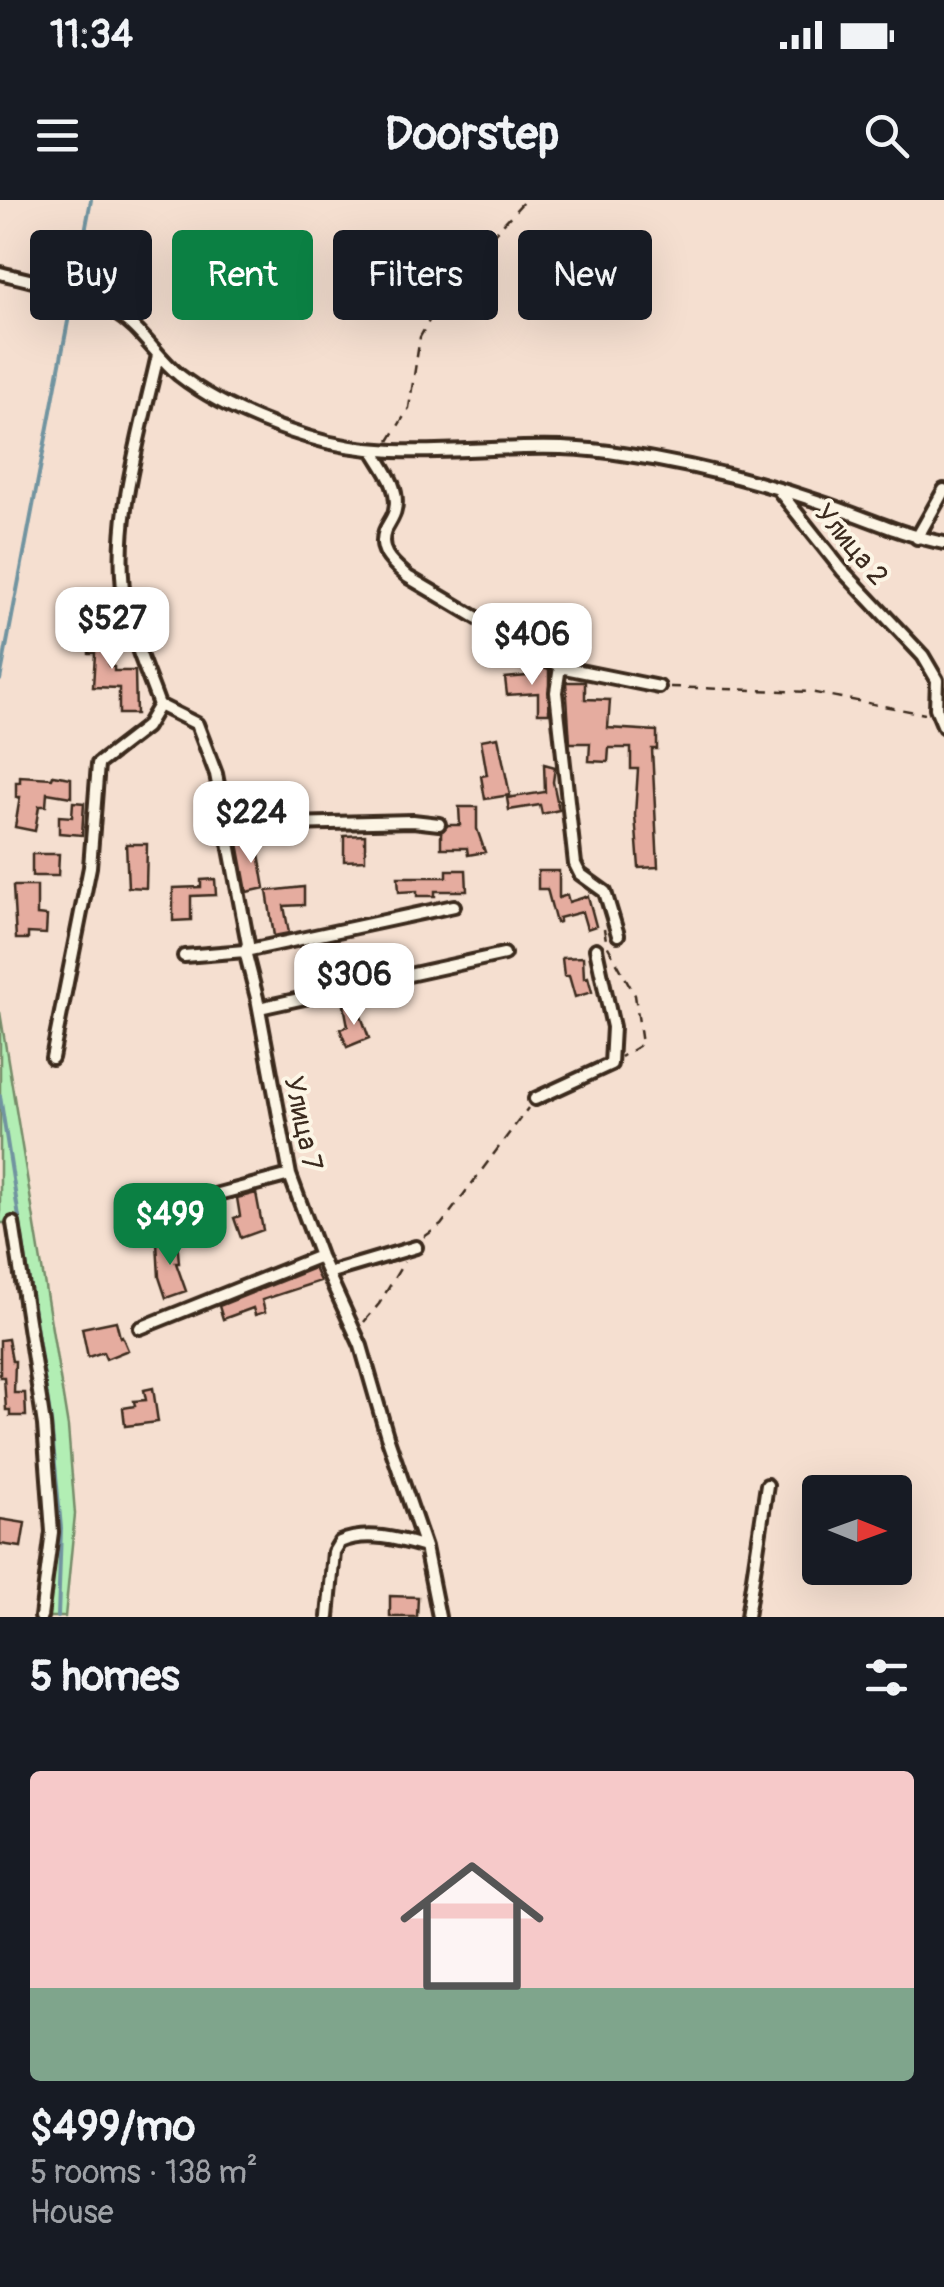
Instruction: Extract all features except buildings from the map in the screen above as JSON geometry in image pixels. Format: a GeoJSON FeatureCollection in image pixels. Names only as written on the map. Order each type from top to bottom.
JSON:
{"type":"FeatureCollection","features":[{"type":"Feature","properties":{"kind":"street"},"geometry":{"type":"LineString","coordinates":[[0,273],[94,302],[124,319],[158,355],[206,393],[308,438],[378,452],[593,450],[779,491],[917,538],[944,543]]}},
{"type":"Feature","properties":{"kind":"street"},"geometry":{"type":"LineString","coordinates":[[52,1058],[90,868],[98,764],[146,726],[159,705],[127,610],[122,566],[128,494],[158,355]]}},
{"type":"Feature","properties":{"kind":"street"},"geometry":{"type":"LineString","coordinates":[[378,452],[395,489],[395,510],[382,546],[387,558],[408,577],[560,667],[659,687]]}},
{"type":"Feature","properties":{"kind":"street"},"geometry":{"type":"LineString","coordinates":[[917,538],[944,490]]}},
{"type":"Feature","properties":{"kind":"street","name":"Улица 2"},"geometry":{"type":"LineString","coordinates":[[779,491],[842,570],[923,656],[937,680],[936,708],[944,727]]}},
{"type":"Feature","properties":{"kind":"street"},"geometry":{"type":"LineString","coordinates":[[560,667],[556,692],[575,864],[580,874],[605,892],[618,935]]}},
{"type":"Feature","properties":{"kind":"street","name":"Улица 7"},"geometry":{"type":"LineString","coordinates":[[159,705],[197,724],[216,774],[248,944],[245,951],[290,1175],[320,1256],[355,1333],[425,1548],[439,1617]]}},
{"type":"Feature","properties":{"kind":"street"},"geometry":{"type":"LineString","coordinates":[[225,830],[247,825],[413,821],[439,824]]}},
{"type":"Feature","properties":{"kind":"street"},"geometry":{"type":"LineString","coordinates":[[184,956],[245,951],[454,906]]}},
{"type":"Feature","properties":{"kind":"street"},"geometry":{"type":"LineString","coordinates":[[535,1099],[611,1064],[612,1027],[596,949]]}},
{"type":"Feature","properties":{"kind":"street"},"geometry":{"type":"LineString","coordinates":[[259,1008],[504,954]]}},
{"type":"Feature","properties":{"kind":"street"},"geometry":{"type":"LineString","coordinates":[[158,1210],[290,1175]]}},
{"type":"Feature","properties":{"kind":"street"},"geometry":{"type":"LineString","coordinates":[[13,1223],[44,1425],[51,1514],[41,1617]]}},
{"type":"Feature","properties":{"kind":"street"},"geometry":{"type":"LineString","coordinates":[[328,1273],[416,1248]]}},
{"type":"Feature","properties":{"kind":"street"},"geometry":{"type":"LineString","coordinates":[[140,1328],[320,1256]]}},
{"type":"Feature","properties":{"kind":"street"},"geometry":{"type":"LineString","coordinates":[[747,1617],[767,1485]]}},
{"type":"Feature","properties":{"kind":"street"},"geometry":{"type":"LineString","coordinates":[[328,1617],[334,1552],[340,1542],[351,1537],[395,1538],[425,1548]]}},
{"type":"Feature","properties":{"kind":"path"},"geometry":{"type":"LineString","coordinates":[[378,452],[409,408],[420,337],[452,280],[525,200]]}},
{"type":"Feature","properties":{"kind":"path"},"geometry":{"type":"LineString","coordinates":[[659,687],[810,692],[924,714]]}},
{"type":"Feature","properties":{"kind":"path"},"geometry":{"type":"LineString","coordinates":[[604,930],[607,945],[635,995],[642,1044],[611,1064]]}},
{"type":"Feature","properties":{"kind":"path"},"geometry":{"type":"LineString","coordinates":[[355,1333],[379,1304],[418,1242],[441,1225],[535,1099]]}},
{"type":"Feature","properties":{"kind":"green space"},"geometry":{"type":"Polygon","coordinates":[[[0,1012],[68,1427],[75,1514],[65,1617],[41,1617],[52,1532],[44,1425],[12,1223],[0,1223],[0,1012]]]}},
{"type":"Feature","properties":{"kind":"waterway"},"geometry":{"type":"LineString","coordinates":[[0,680],[91,200]]}},
{"type":"Feature","properties":{"kind":"waterway"},"geometry":{"type":"LineString","coordinates":[[0,1096],[51,1422],[61,1528],[58,1617]]}}]}
